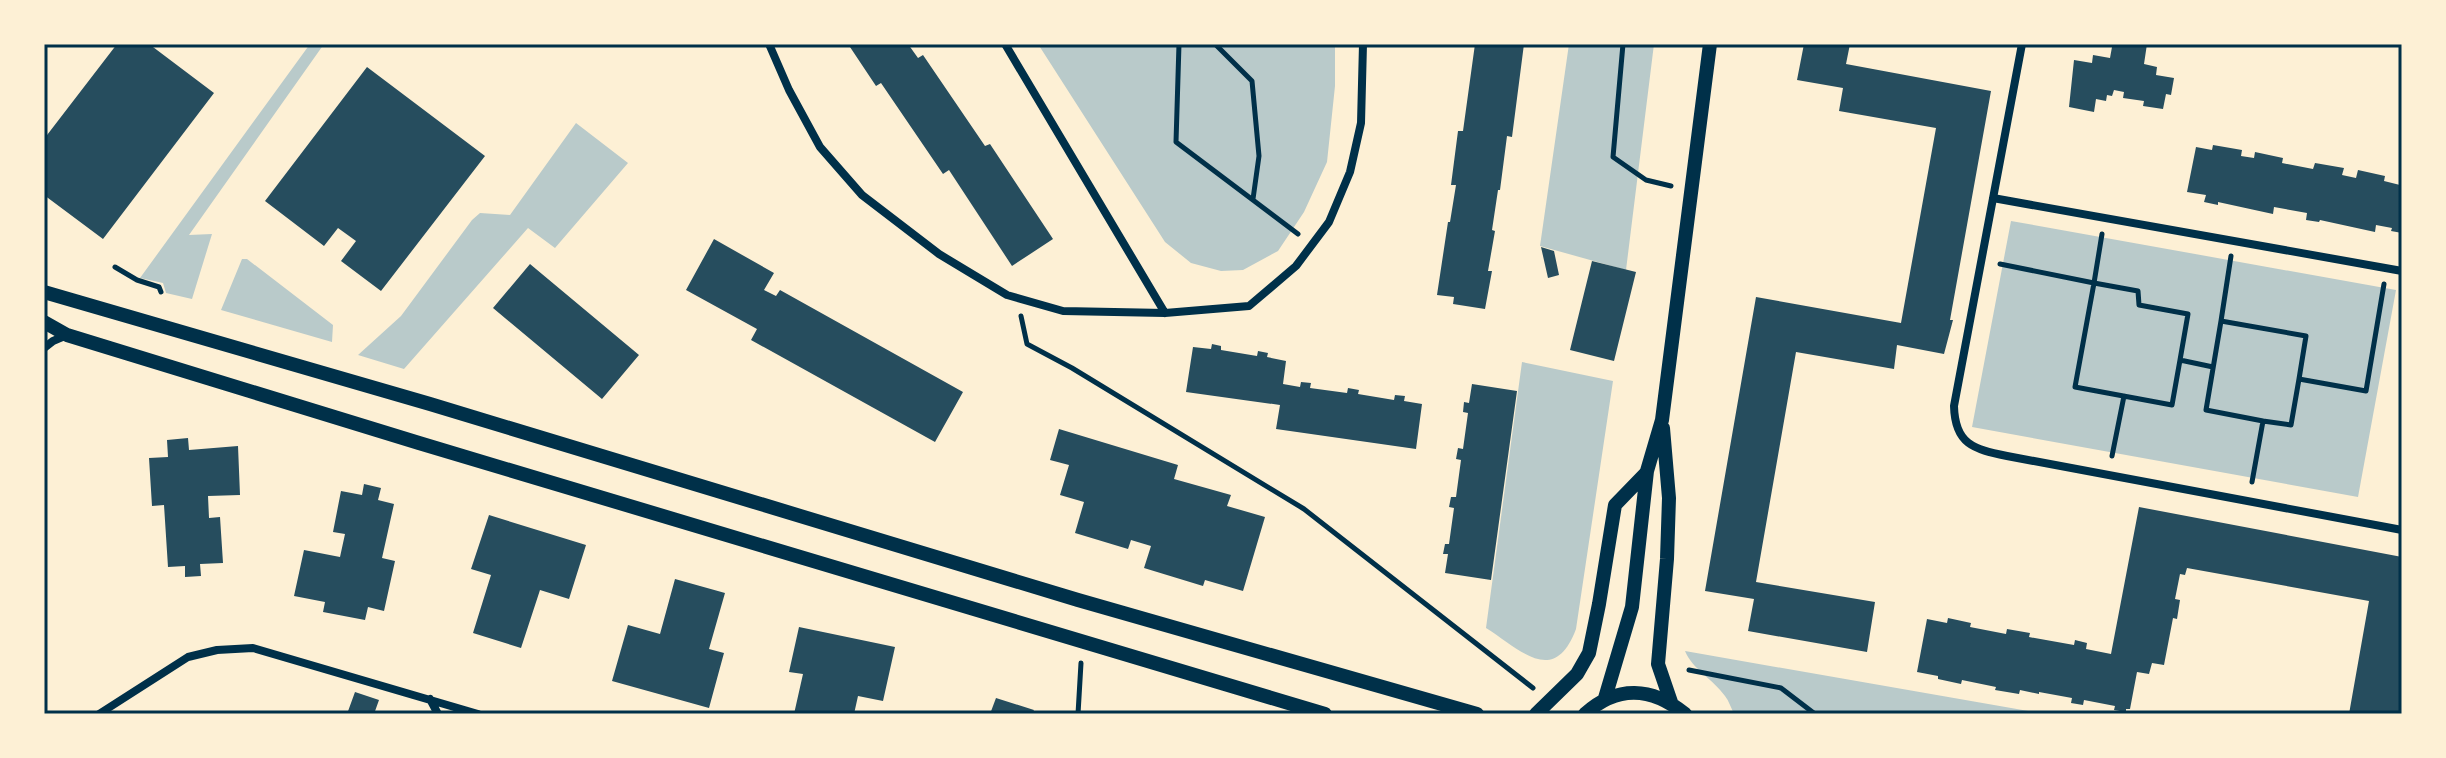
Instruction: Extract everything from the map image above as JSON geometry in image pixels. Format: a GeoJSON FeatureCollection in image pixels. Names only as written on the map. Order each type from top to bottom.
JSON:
{"type":"FeatureCollection","features":[{"type":"Feature","properties":{"kind":"street"},"geometry":{"type":"LineString","coordinates":[[769,44],[789,90],[820,147],[862,195],[939,254],[1007,295],[1063,311],[1165,313],[1249,306],[1296,266],[1329,222],[1350,172],[1361,123],[1363,44]]}},
{"type":"Feature","properties":{"kind":"street"},"geometry":{"type":"LineString","coordinates":[[1005,44],[1165,313]]}},
{"type":"Feature","properties":{"kind":"street"},"geometry":{"type":"LineString","coordinates":[[1605,698],[1632,607],[1647,471],[1662,420],[1710,44]]}},
{"type":"Feature","properties":{"kind":"street"},"geometry":{"type":"LineString","coordinates":[[2022,44],[1954,406],[1954,425],[1965,440],[1980,450],[2402,530]]}},
{"type":"Feature","properties":{"kind":"street"},"geometry":{"type":"LineString","coordinates":[[1993,198],[2402,271]]}},
{"type":"Feature","properties":{"kind":"street"},"geometry":{"type":"LineString","coordinates":[[44,292],[430,404],[1078,600],[1477,714]]}},
{"type":"Feature","properties":{"kind":"street"},"geometry":{"type":"LineString","coordinates":[[44,322],[67,335],[419,443],[1325,714]]}},
{"type":"Feature","properties":{"kind":"street"},"geometry":{"type":"LineString","coordinates":[[44,348],[67,335]]}},
{"type":"Feature","properties":{"kind":"street"},"geometry":{"type":"LineString","coordinates":[[1662,420],[1669,498],[1658,664],[1671,702]]}},
{"type":"Feature","properties":{"kind":"street"},"geometry":{"type":"LineString","coordinates":[[1536,714],[1577,674],[1589,653],[1615,505],[1647,471]]}},
{"type":"Feature","properties":{"kind":"street"},"geometry":{"type":"LineString","coordinates":[[99,714],[188,657],[217,650],[253,648],[478,714]]}},
{"type":"Feature","properties":{"kind":"street"},"geometry":{"type":"LineString","coordinates":[[1585,714],[1605,698],[1627,692],[1650,694],[1671,702],[1685,714]]}},
{"type":"Feature","properties":{"kind":"street"},"geometry":{"type":"LineString","coordinates":[[430,699],[438,714]]}},
{"type":"Feature","properties":{"kind":"path"},"geometry":{"type":"LineString","coordinates":[[1179,44],[1176,142],[1312,245]]}},
{"type":"Feature","properties":{"kind":"path"},"geometry":{"type":"LineString","coordinates":[[1215,44],[1252,81],[1259,156],[1253,200]]}},
{"type":"Feature","properties":{"kind":"path"},"geometry":{"type":"LineString","coordinates":[[1623,44],[1613,157],[1646,180],[1691,190]]}},
{"type":"Feature","properties":{"kind":"path"},"geometry":{"type":"LineString","coordinates":[[1999,264],[2094,283],[2138,291],[2139,305],[2188,314],[2172,405],[2075,387],[2094,283],[2103,233]]}},
{"type":"Feature","properties":{"kind":"path"},"geometry":{"type":"LineString","coordinates":[[2221,321],[2306,336],[2291,425],[2206,410],[2231,255]]}},
{"type":"Feature","properties":{"kind":"path"},"geometry":{"type":"LineString","coordinates":[[115,267],[137,280],[159,287],[161,292]]}},
{"type":"Feature","properties":{"kind":"path"},"geometry":{"type":"LineString","coordinates":[[2299,379],[2366,391],[2384,283]]}},
{"type":"Feature","properties":{"kind":"path"},"geometry":{"type":"LineString","coordinates":[[1021,299],[1021,319],[1027,344],[1072,368],[1304,509],[1550,701]]}},
{"type":"Feature","properties":{"kind":"path"},"geometry":{"type":"LineString","coordinates":[[2180,360],[2213,367]]}},
{"type":"Feature","properties":{"kind":"path"},"geometry":{"type":"LineString","coordinates":[[2112,456],[2124,396]]}},
{"type":"Feature","properties":{"kind":"path"},"geometry":{"type":"LineString","coordinates":[[2252,482],[2263,421]]}},
{"type":"Feature","properties":{"kind":"path"},"geometry":{"type":"LineString","coordinates":[[1068,636],[1064,656],[1081,660],[1078,714]]}},
{"type":"Feature","properties":{"kind":"path"},"geometry":{"type":"LineString","coordinates":[[1689,670],[1781,688],[1815,714]]}},
{"type":"Feature","properties":{"kind":"shaded area"},"geometry":{"type":"Polygon","coordinates":[[[310,44],[324,44],[189,235],[212,234],[192,299],[166,293],[163,283],[140,278],[310,44]]]}},
{"type":"Feature","properties":{"kind":"shaded area"},"geometry":{"type":"Polygon","coordinates":[[[1038,44],[1335,44],[1335,86],[1327,162],[1304,212],[1278,251],[1243,270],[1221,271],[1191,263],[1165,242],[1038,44]]]}},
{"type":"Feature","properties":{"kind":"shaded area"},"geometry":{"type":"Polygon","coordinates":[[[1569,44],[1654,44],[1626,270],[1540,246],[1569,44]]]}},
{"type":"Feature","properties":{"kind":"shaded area"},"geometry":{"type":"Polygon","coordinates":[[[576,123],[628,163],[555,248],[528,228],[404,369],[358,355],[401,316],[472,220],[480,213],[510,215],[576,123]]]}},
{"type":"Feature","properties":{"kind":"shaded area"},"geometry":{"type":"Polygon","coordinates":[[[2011,221],[2396,290],[2358,497],[1972,427],[2011,221]]]}},
{"type":"Feature","properties":{"kind":"shaded area"},"geometry":{"type":"Polygon","coordinates":[[[242,259],[247,259],[333,325],[332,342],[221,310],[242,259]]]}},
{"type":"Feature","properties":{"kind":"shaded area"},"geometry":{"type":"Polygon","coordinates":[[[1522,362],[1613,381],[1576,629],[1567,647],[1558,656],[1547,660],[1524,653],[1486,628],[1522,362]]]}},
{"type":"Feature","properties":{"kind":"shaded area"},"geometry":{"type":"Polygon","coordinates":[[[1685,651],[2045,714],[1734,714],[1725,696],[1693,664],[1685,651]]]}},
{"type":"Feature","properties":{"kind":"building"},"geometry":{"type":"Polygon","coordinates":[[[117,44],[149,44],[214,93],[103,239],[44,195],[44,139],[117,44]]]}},
{"type":"Feature","properties":{"kind":"building"},"geometry":{"type":"Polygon","coordinates":[[[848,44],[908,44],[918,58],[923,55],[985,146],[990,144],[1053,239],[1012,266],[949,170],[943,174],[881,83],[876,86],[848,44]]]}},
{"type":"Feature","properties":{"kind":"building"},"geometry":{"type":"Polygon","coordinates":[[[1475,44],[1524,44],[1512,137],[1507,136],[1492,230],[1495,231],[1488,271],[1492,271],[1485,309],[1453,304],[1454,297],[1437,295],[1456,185],[1451,185],[1458,131],[1463,131],[1475,44]]]}},
{"type":"Feature","properties":{"kind":"building"},"geometry":{"type":"Polygon","coordinates":[[[1804,44],[1850,44],[1846,64],[1991,91],[1950,320],[1953,320],[1944,354],[1897,345],[1894,369],[1796,352],[1756,582],[1875,602],[1867,652],[1748,631],[1754,599],[1705,591],[1756,297],[1901,323],[1936,128],[1839,111],[1843,88],[1797,80],[1804,44]]]}},
{"type":"Feature","properties":{"kind":"building"},"geometry":{"type":"Polygon","coordinates":[[[2120,44],[2147,44],[2144,64],[2157,67],[2156,75],[2174,78],[2171,95],[2166,94],[2163,109],[2143,106],[2144,101],[2123,98],[2124,92],[2114,90],[2112,96],[2107,95],[2106,101],[2096,99],[2094,112],[2069,107],[2074,60],[2092,63],[2093,55],[2110,58],[2112,47],[2119,47],[2120,44]]]}},
{"type":"Feature","properties":{"kind":"building"},"geometry":{"type":"Polygon","coordinates":[[[367,67],[485,156],[381,291],[341,261],[356,241],[338,228],[324,246],[265,201],[367,67]]]}},
{"type":"Feature","properties":{"kind":"building"},"geometry":{"type":"Polygon","coordinates":[[[2213,145],[2242,150],[2241,156],[2254,158],[2255,152],[2283,158],[2282,163],[2313,169],[2315,163],[2344,168],[2342,175],[2356,178],[2358,170],[2385,176],[2384,181],[2400,185],[2402,190],[2402,233],[2376,225],[2375,232],[2306,220],[2307,213],[2274,207],[2273,214],[2204,202],[2206,195],[2187,192],[2196,147],[2212,150],[2213,145]]]}},
{"type":"Feature","properties":{"kind":"building"},"geometry":{"type":"Polygon","coordinates":[[[714,239],[774,273],[764,290],[776,296],[780,290],[963,392],[935,442],[751,340],[757,329],[686,290],[714,239]]]}},
{"type":"Feature","properties":{"kind":"building"},"geometry":{"type":"Polygon","coordinates":[[[1541,247],[1554,251],[1559,275],[1548,278],[1541,247]]]}},
{"type":"Feature","properties":{"kind":"building"},"geometry":{"type":"Polygon","coordinates":[[[1592,261],[1636,272],[1614,361],[1570,350],[1592,261]]]}},
{"type":"Feature","properties":{"kind":"building"},"geometry":{"type":"Polygon","coordinates":[[[530,264],[639,355],[602,399],[493,308],[530,264]]]}},
{"type":"Feature","properties":{"kind":"building"},"geometry":{"type":"Polygon","coordinates":[[[1212,344],[1221,346],[1221,350],[1257,356],[1258,351],[1268,353],[1267,357],[1286,361],[1283,384],[1300,387],[1301,382],[1311,383],[1310,388],[1347,393],[1348,388],[1359,390],[1358,394],[1394,400],[1395,395],[1405,396],[1404,401],[1422,404],[1416,449],[1276,429],[1280,405],[1186,392],[1193,347],[1211,349],[1212,344]]]}},
{"type":"Feature","properties":{"kind":"building"},"geometry":{"type":"Polygon","coordinates":[[[1472,384],[1517,391],[1491,580],[1445,573],[1448,554],[1443,554],[1445,544],[1449,544],[1454,508],[1449,507],[1451,497],[1456,497],[1461,460],[1456,459],[1458,448],[1463,449],[1468,413],[1463,412],[1464,402],[1469,403],[1472,384]]]}},
{"type":"Feature","properties":{"kind":"building"},"geometry":{"type":"Polygon","coordinates":[[[1059,429],[1178,465],[1174,479],[1231,495],[1227,506],[1265,517],[1243,591],[1205,580],[1203,586],[1144,568],[1151,546],[1131,540],[1128,549],[1075,533],[1084,502],[1060,495],[1069,465],[1050,460],[1059,429]]]}},
{"type":"Feature","properties":{"kind":"building"},"geometry":{"type":"Polygon","coordinates":[[[188,438],[189,450],[238,446],[240,495],[208,496],[209,518],[220,517],[223,563],[200,564],[201,576],[185,577],[185,566],[168,567],[164,505],[152,506],[149,458],[168,457],[167,440],[188,438]]]}},
{"type":"Feature","properties":{"kind":"building"},"geometry":{"type":"Polygon","coordinates":[[[364,484],[381,488],[378,500],[394,504],[382,558],[395,561],[384,611],[368,607],[365,620],[323,612],[325,602],[294,596],[304,550],[340,557],[345,534],[333,532],[341,491],[362,495],[364,484]]]}},
{"type":"Feature","properties":{"kind":"building"},"geometry":{"type":"Polygon","coordinates":[[[2139,507],[2402,557],[2402,714],[2349,714],[2369,601],[2187,568],[2185,575],[2180,574],[2175,599],[2180,600],[2177,619],[2173,618],[2164,665],[2152,663],[2149,674],[2137,672],[2130,709],[2126,712],[2114,710],[2115,706],[2084,700],[2083,705],[2071,703],[2072,698],[2020,690],[2019,694],[1995,690],[1996,687],[1962,680],[1961,684],[1917,672],[1927,619],[1947,623],[1948,618],[1971,623],[1970,627],[2006,634],[2007,629],[2030,633],[2029,637],[2074,645],[2075,640],[2087,643],[2086,649],[2111,654],[2139,507]]]}},
{"type":"Feature","properties":{"kind":"building"},"geometry":{"type":"Polygon","coordinates":[[[489,515],[586,545],[569,599],[540,590],[521,648],[473,633],[491,575],[471,569],[489,515]]]}},
{"type":"Feature","properties":{"kind":"building"},"geometry":{"type":"Polygon","coordinates":[[[675,579],[725,593],[709,649],[724,653],[709,708],[612,681],[628,625],[660,634],[675,579]]]}},
{"type":"Feature","properties":{"kind":"building"},"geometry":{"type":"Polygon","coordinates":[[[799,627],[895,647],[883,701],[858,696],[854,714],[794,714],[803,674],[789,672],[799,627]]]}},
{"type":"Feature","properties":{"kind":"building"},"geometry":{"type":"Polygon","coordinates":[[[355,692],[379,700],[374,714],[347,714],[355,692]]]}},
{"type":"Feature","properties":{"kind":"building"},"geometry":{"type":"Polygon","coordinates":[[[996,698],[1034,710],[1032,714],[990,714],[996,698]]]}}]}
